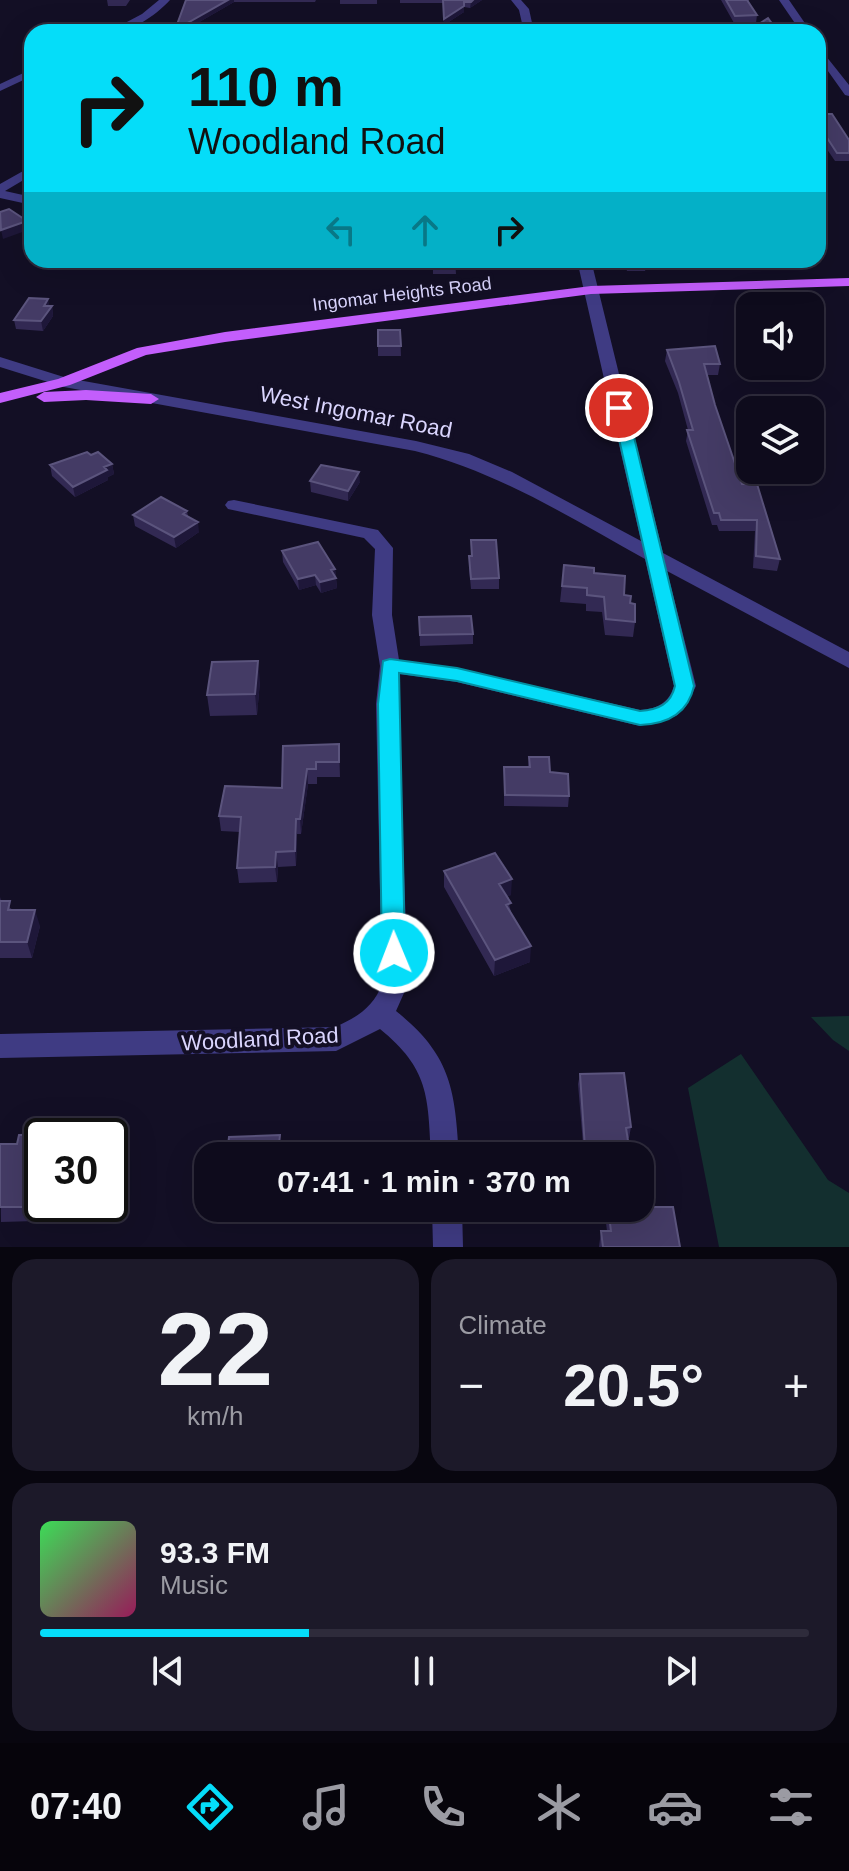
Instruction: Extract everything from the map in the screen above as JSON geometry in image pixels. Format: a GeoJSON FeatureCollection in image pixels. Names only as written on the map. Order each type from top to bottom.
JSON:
{"type":"FeatureCollection","features":[{"type":"Feature","properties":{"kind":"main road","name":"Ingomar Heights Road"},"geometry":{"type":"LineString","coordinates":[[64,382],[127,356],[178,344],[591,290],[849,282]]}},
{"type":"Feature","properties":{"kind":"main road","name":"West Ingomar Road"},"geometry":{"type":"LineString","coordinates":[[0,399],[64,382]]}},
{"type":"Feature","properties":{"kind":"main road"},"geometry":{"type":"LineString","coordinates":[[0,399],[86,395],[151,399]]}},
{"type":"Feature","properties":{"kind":"street"},"geometry":{"type":"LineString","coordinates":[[130,24],[146,16],[165,0]]}},
{"type":"Feature","properties":{"kind":"street"},"geometry":{"type":"LineString","coordinates":[[516,0],[524,9],[527,24]]}},
{"type":"Feature","properties":{"kind":"street"},"geometry":{"type":"LineString","coordinates":[[784,0],[800,24]]}},
{"type":"Feature","properties":{"kind":"street"},"geometry":{"type":"LineString","coordinates":[[826,60],[849,93]]}},
{"type":"Feature","properties":{"kind":"street"},"geometry":{"type":"LineString","coordinates":[[0,88],[24,76]]}},
{"type":"Feature","properties":{"kind":"street"},"geometry":{"type":"LineString","coordinates":[[0,192],[24,176]]}},
{"type":"Feature","properties":{"kind":"street"},"geometry":{"type":"LineString","coordinates":[[0,192],[24,199]]}},
{"type":"Feature","properties":{"kind":"street"},"geometry":{"type":"LineString","coordinates":[[390,666],[457,675],[640,718],[662,715],[677,704],[685,686],[586,268]]}},
{"type":"Feature","properties":{"kind":"street"},"geometry":{"type":"LineString","coordinates":[[0,362],[64,382]]}},
{"type":"Feature","properties":{"kind":"street","name":"West Ingomar Road"},"geometry":{"type":"LineString","coordinates":[[64,382],[387,440],[463,458],[541,493],[849,661]]}},
{"type":"Feature","properties":{"kind":"street"},"geometry":{"type":"LineString","coordinates":[[234,505],[347,527],[377,538],[386,553],[382,615],[390,666],[387,704],[395,984],[390,1001],[381,1014],[418,1047],[429,1065],[439,1089],[444,1142]]}},
{"type":"Feature","properties":{"kind":"street","name":"Woodland Road"},"geometry":{"type":"LineString","coordinates":[[0,1046],[336,1039],[363,1028],[381,1014]]}},
{"type":"Feature","properties":{"kind":"street"},"geometry":{"type":"LineString","coordinates":[[447,1222],[448,1247]]}},
{"type":"Feature","properties":{"kind":"green space"},"geometry":{"type":"Polygon","coordinates":[[[849,1016],[849,1051],[833,1040],[811,1017],[849,1016]]]}},
{"type":"Feature","properties":{"kind":"green space"},"geometry":{"type":"Polygon","coordinates":[[[741,1054],[828,1180],[849,1193],[849,1247],[719,1247],[688,1088],[741,1054]]]}},
{"type":"Feature","properties":{"kind":"building"},"geometry":{"type":"Polygon","coordinates":[[[186,0],[228,0],[186,24],[177,24],[186,0]]]}},
{"type":"Feature","properties":{"kind":"building"},"geometry":{"type":"Polygon","coordinates":[[[443,0],[473,0],[464,2],[464,6],[444,19],[443,0]]]}},
{"type":"Feature","properties":{"kind":"building"},"geometry":{"type":"Polygon","coordinates":[[[726,0],[747,0],[757,15],[735,16],[726,0]]]}},
{"type":"Feature","properties":{"kind":"building"},"geometry":{"type":"Polygon","coordinates":[[[826,114],[832,114],[849,140],[849,153],[837,153],[826,136],[826,114]]]}},
{"type":"Feature","properties":{"kind":"building"},"geometry":{"type":"Polygon","coordinates":[[[9,209],[24,222],[1,230],[0,212],[9,209]]]}},
{"type":"Feature","properties":{"kind":"building"},"geometry":{"type":"Polygon","coordinates":[[[29,298],[48,299],[44,306],[52,306],[41,321],[14,320],[29,298]]]}},
{"type":"Feature","properties":{"kind":"building"},"geometry":{"type":"Polygon","coordinates":[[[378,330],[400,330],[401,346],[378,346],[378,330]]]}},
{"type":"Feature","properties":{"kind":"building"},"geometry":{"type":"Polygon","coordinates":[[[715,346],[720,364],[704,364],[736,466],[736,484],[757,484],[780,559],[756,556],[757,520],[721,520],[719,513],[714,513],[687,430],[693,430],[667,350],[715,346]]]}},
{"type":"Feature","properties":{"kind":"building"},"geometry":{"type":"Polygon","coordinates":[[[87,452],[91,455],[98,452],[112,464],[104,467],[107,470],[73,487],[50,465],[87,452]]]}},
{"type":"Feature","properties":{"kind":"building"},"geometry":{"type":"Polygon","coordinates":[[[321,465],[359,472],[348,491],[310,481],[321,465]]]}},
{"type":"Feature","properties":{"kind":"building"},"geometry":{"type":"Polygon","coordinates":[[[161,497],[187,511],[183,514],[198,522],[174,537],[133,515],[161,497]]]}},
{"type":"Feature","properties":{"kind":"building"},"geometry":{"type":"Polygon","coordinates":[[[471,540],[496,540],[499,578],[471,579],[471,540]]]}},
{"type":"Feature","properties":{"kind":"building"},"geometry":{"type":"Polygon","coordinates":[[[318,542],[335,569],[331,570],[336,578],[320,582],[315,575],[298,579],[282,551],[318,542]]]}},
{"type":"Feature","properties":{"kind":"building"},"geometry":{"type":"Polygon","coordinates":[[[564,565],[594,568],[594,573],[625,576],[624,595],[631,596],[630,603],[635,604],[635,622],[606,619],[604,597],[587,595],[587,588],[562,586],[564,565]]]}},
{"type":"Feature","properties":{"kind":"building"},"geometry":{"type":"Polygon","coordinates":[[[471,616],[473,634],[420,635],[419,617],[471,616]]]}},
{"type":"Feature","properties":{"kind":"building"},"geometry":{"type":"Polygon","coordinates":[[[258,661],[255,694],[207,695],[212,662],[258,661]]]}},
{"type":"Feature","properties":{"kind":"building"},"geometry":{"type":"Polygon","coordinates":[[[339,744],[339,762],[316,762],[316,769],[307,769],[300,819],[296,819],[295,851],[276,852],[275,867],[237,868],[241,817],[219,816],[225,786],[282,788],[283,746],[339,744]]]}},
{"type":"Feature","properties":{"kind":"building"},"geometry":{"type":"Polygon","coordinates":[[[529,757],[549,757],[550,772],[568,774],[569,796],[505,795],[504,767],[530,767],[529,757]]]}},
{"type":"Feature","properties":{"kind":"building"},"geometry":{"type":"Polygon","coordinates":[[[495,853],[512,879],[499,884],[511,903],[506,905],[531,946],[495,960],[444,871],[495,853]]]}},
{"type":"Feature","properties":{"kind":"building"},"geometry":{"type":"Polygon","coordinates":[[[0,901],[10,901],[8,910],[35,910],[27,942],[0,942],[0,901]]]}},
{"type":"Feature","properties":{"kind":"building"},"geometry":{"type":"Polygon","coordinates":[[[624,1073],[631,1127],[626,1128],[628,1142],[585,1142],[580,1074],[624,1073]]]}},
{"type":"Feature","properties":{"kind":"building"},"geometry":{"type":"Polygon","coordinates":[[[19,1135],[24,1135],[24,1207],[0,1207],[0,1144],[17,1144],[19,1135]]]}},
{"type":"Feature","properties":{"kind":"building"},"geometry":{"type":"Polygon","coordinates":[[[280,1135],[279,1142],[228,1142],[229,1137],[280,1135]]]}},
{"type":"Feature","properties":{"kind":"building"},"geometry":{"type":"Polygon","coordinates":[[[654,1207],[673,1207],[680,1247],[603,1247],[601,1231],[611,1231],[610,1222],[654,1222],[654,1207]]]}},
{"type":"Feature","properties":{"kind":"route"},"geometry":{"type":"LineString","coordinates":[[394,953],[387,704],[390,666],[457,675],[640,718],[662,715],[682,697],[685,686],[619,408]]}}]}
